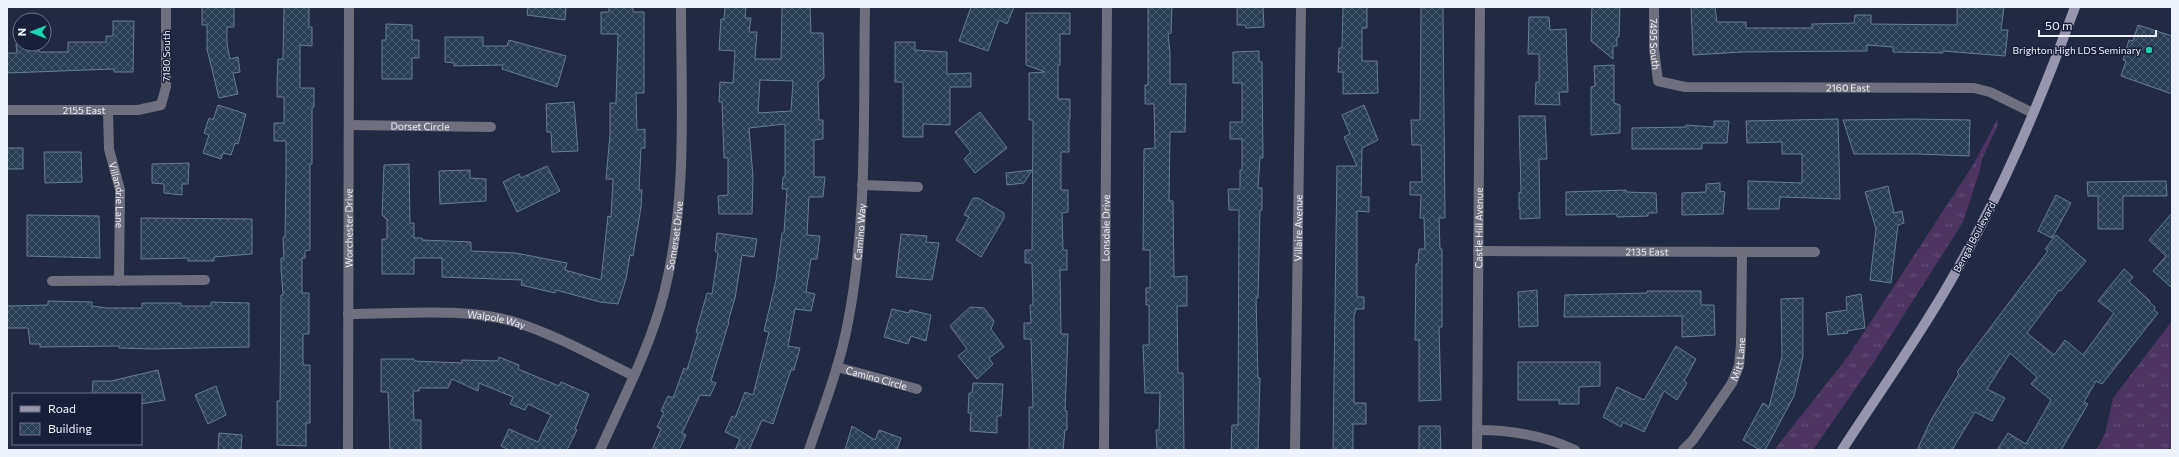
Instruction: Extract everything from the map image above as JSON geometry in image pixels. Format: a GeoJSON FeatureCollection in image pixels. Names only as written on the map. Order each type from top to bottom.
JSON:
{"type":"FeatureCollection","features":[{"type":"Feature","properties":{"kind":"main road","name":"Bengal Boulevard"},"geometry":{"type":"LineString","coordinates":[[1842,450],[1950,283],[2008,172],[2053,69],[2075,7]]}},
{"type":"Feature","properties":{"kind":"street","name":"7180 South"},"geometry":{"type":"LineString","coordinates":[[161,105],[166,87],[166,7]]}},
{"type":"Feature","properties":{"kind":"street","name":"Worchester Drive"},"geometry":{"type":"LineString","coordinates":[[348,450],[349,7]]}},
{"type":"Feature","properties":{"kind":"street","name":"Somerset Drive"},"geometry":{"type":"LineString","coordinates":[[600,450],[649,342],[664,293],[676,232],[681,174],[681,7]]}},
{"type":"Feature","properties":{"kind":"street","name":"Camino Way"},"geometry":{"type":"LineString","coordinates":[[809,450],[837,367],[848,322],[854,279],[860,229],[862,185],[865,7]]}},
{"type":"Feature","properties":{"kind":"street","name":"Lonsdale Drive"},"geometry":{"type":"LineString","coordinates":[[1104,450],[1107,7]]}},
{"type":"Feature","properties":{"kind":"street","name":"Villaire Avenue"},"geometry":{"type":"LineString","coordinates":[[1295,450],[1301,7]]}},
{"type":"Feature","properties":{"kind":"street","name":"Castle Hill Avenue"},"geometry":{"type":"LineString","coordinates":[[1477,450],[1480,7]]}},
{"type":"Feature","properties":{"kind":"street","name":"7495 South"},"geometry":{"type":"LineString","coordinates":[[1654,7],[1654,49],[1658,81]]}},
{"type":"Feature","properties":{"kind":"street","name":"2160 East"},"geometry":{"type":"LineString","coordinates":[[1658,81],[1686,87],[1974,88],[1990,92],[2033,113]]}},
{"type":"Feature","properties":{"kind":"street","name":"2155 East"},"geometry":{"type":"LineString","coordinates":[[7,110],[138,110],[161,105]]}},
{"type":"Feature","properties":{"kind":"street","name":"Villandrie Lane"},"geometry":{"type":"LineString","coordinates":[[108,110],[110,150],[120,190],[119,281]]}},
{"type":"Feature","properties":{"kind":"street","name":"Dorset Circle"},"geometry":{"type":"LineString","coordinates":[[348,125],[491,127]]}},
{"type":"Feature","properties":{"kind":"street"},"geometry":{"type":"LineString","coordinates":[[862,185],[918,187]]}},
{"type":"Feature","properties":{"kind":"street","name":"2135 East"},"geometry":{"type":"LineString","coordinates":[[1478,251],[1815,252]]}},
{"type":"Feature","properties":{"kind":"street","name":"Mitt Lane"},"geometry":{"type":"LineString","coordinates":[[1683,450],[1693,440],[1732,383],[1739,366],[1741,344],[1742,252]]}},
{"type":"Feature","properties":{"kind":"street"},"geometry":{"type":"LineString","coordinates":[[52,281],[204,280]]}},
{"type":"Feature","properties":{"kind":"street","name":"Walpole Way"},"geometry":{"type":"LineString","coordinates":[[348,314],[462,314],[489,317],[539,331],[634,376]]}},
{"type":"Feature","properties":{"kind":"street","name":"Camino Circle"},"geometry":{"type":"LineString","coordinates":[[837,367],[917,389]]}},
{"type":"Feature","properties":{"kind":"street"},"geometry":{"type":"LineString","coordinates":[[1477,430],[1515,431],[1539,436],[1575,450]]}},
{"type":"Feature","properties":{"kind":"green space"},"geometry":{"type":"Polygon","coordinates":[[[1998,118],[1997,127],[1982,159],[1980,170],[1963,222],[1874,362],[1813,450],[1774,450],[1849,355],[1973,165],[1998,118]]]}},
{"type":"Feature","properties":{"kind":"green space"},"geometry":{"type":"Polygon","coordinates":[[[2172,321],[2172,450],[2096,450],[2105,434],[2113,398],[2172,321]]]}},
{"type":"Feature","properties":{"kind":"building"},"geometry":{"type":"Polygon","coordinates":[[[234,7],[234,27],[227,27],[227,44],[230,59],[238,57],[240,72],[233,73],[238,94],[219,98],[207,49],[207,25],[202,25],[202,8],[234,7]]]}},
{"type":"Feature","properties":{"kind":"building"},"geometry":{"type":"Polygon","coordinates":[[[284,7],[309,7],[309,27],[312,27],[312,46],[300,45],[300,88],[314,88],[314,107],[312,107],[312,164],[310,164],[310,250],[305,251],[305,258],[302,258],[302,293],[309,293],[309,334],[303,334],[303,365],[310,365],[310,423],[306,423],[306,446],[277,445],[277,401],[280,401],[281,295],[283,295],[281,258],[284,258],[283,237],[285,237],[286,141],[274,141],[274,123],[284,123],[284,97],[277,97],[277,82],[278,59],[283,59],[284,7]]]}},
{"type":"Feature","properties":{"kind":"building"},"geometry":{"type":"Polygon","coordinates":[[[528,7],[566,7],[565,20],[527,15],[528,7]]]}},
{"type":"Feature","properties":{"kind":"building"},"geometry":{"type":"Polygon","coordinates":[[[609,7],[633,7],[633,12],[644,12],[644,93],[636,93],[637,130],[645,129],[645,148],[641,148],[639,190],[642,190],[641,207],[633,256],[630,255],[626,279],[618,304],[600,302],[556,290],[555,293],[521,285],[522,280],[442,277],[442,258],[414,258],[414,274],[382,274],[382,239],[387,239],[387,220],[382,215],[384,165],[409,164],[410,223],[414,223],[414,238],[422,238],[422,240],[471,242],[471,251],[516,253],[567,263],[565,270],[601,280],[608,216],[611,217],[613,179],[606,179],[610,135],[610,103],[616,103],[618,34],[601,34],[601,12],[609,12],[609,7]]]}},
{"type":"Feature","properties":{"kind":"building"},"geometry":{"type":"Polygon","coordinates":[[[725,7],[746,7],[745,18],[751,18],[749,32],[757,32],[755,59],[781,59],[782,7],[810,7],[811,33],[823,33],[824,78],[818,82],[819,120],[823,120],[823,139],[814,140],[814,177],[825,177],[823,197],[809,197],[807,235],[820,236],[817,259],[811,259],[806,292],[815,294],[811,311],[795,309],[788,346],[800,348],[794,370],[791,370],[773,424],[762,420],[749,450],[735,450],[740,439],[725,432],[732,416],[735,418],[745,392],[753,395],[769,332],[764,331],[776,280],[782,233],[784,233],[787,189],[782,189],[783,177],[785,177],[785,124],[749,128],[753,177],[752,214],[719,214],[718,196],[728,195],[728,158],[724,158],[722,102],[719,102],[720,82],[733,83],[735,51],[719,50],[721,19],[724,19],[725,7]],[[760,80],[758,113],[791,111],[793,81],[760,80]]]}},
{"type":"Feature","properties":{"kind":"building"},"geometry":{"type":"Polygon","coordinates":[[[971,7],[1014,7],[1007,24],[999,20],[988,51],[959,41],[971,7]]]}},
{"type":"Feature","properties":{"kind":"building"},"geometry":{"type":"Polygon","coordinates":[[[1148,7],[1172,7],[1171,33],[1168,34],[1170,53],[1170,84],[1186,84],[1185,132],[1170,132],[1169,201],[1173,201],[1174,277],[1187,276],[1187,306],[1177,306],[1178,373],[1183,373],[1184,450],[1157,450],[1156,430],[1159,430],[1160,393],[1145,393],[1143,345],[1149,345],[1149,305],[1146,305],[1146,288],[1150,288],[1150,250],[1143,250],[1144,149],[1155,148],[1154,104],[1145,104],[1145,85],[1148,85],[1148,7]]]}},
{"type":"Feature","properties":{"kind":"building"},"geometry":{"type":"Polygon","coordinates":[[[1237,7],[1263,7],[1264,27],[1246,28],[1245,25],[1237,25],[1237,7]]]}},
{"type":"Feature","properties":{"kind":"building"},"geometry":{"type":"Polygon","coordinates":[[[1343,7],[1367,7],[1367,28],[1362,28],[1362,61],[1377,61],[1378,93],[1343,94],[1343,72],[1338,72],[1339,48],[1342,48],[1343,7]]]}},
{"type":"Feature","properties":{"kind":"building"},"geometry":{"type":"Polygon","coordinates":[[[1421,7],[1443,7],[1445,218],[1439,218],[1440,249],[1442,249],[1442,327],[1439,327],[1441,400],[1419,401],[1419,340],[1415,340],[1416,264],[1418,264],[1419,249],[1425,249],[1424,218],[1420,218],[1421,195],[1410,195],[1410,182],[1422,182],[1421,145],[1412,145],[1411,120],[1420,120],[1421,7]]]}},
{"type":"Feature","properties":{"kind":"building"},"geometry":{"type":"Polygon","coordinates":[[[1592,7],[1620,7],[1619,37],[1617,37],[1617,46],[1613,46],[1613,59],[1591,41],[1592,7]]]}},
{"type":"Feature","properties":{"kind":"building"},"geometry":{"type":"Polygon","coordinates":[[[1691,7],[1715,7],[1717,22],[1746,22],[1746,28],[1812,28],[1812,24],[1854,23],[1855,15],[1871,15],[1871,24],[1957,25],[1957,7],[2004,7],[2001,30],[2008,30],[2005,56],[1943,51],[1943,53],[1893,52],[1893,47],[1867,45],[1867,51],[1742,52],[1693,55],[1691,7]]]}},
{"type":"Feature","properties":{"kind":"building"},"geometry":{"type":"Polygon","coordinates":[[[1026,13],[1070,13],[1070,34],[1060,34],[1060,65],[1058,65],[1058,99],[1070,99],[1069,152],[1061,152],[1061,190],[1068,190],[1068,212],[1062,213],[1063,250],[1067,250],[1067,270],[1060,270],[1061,334],[1068,334],[1065,411],[1067,411],[1067,430],[1065,430],[1063,450],[1029,450],[1029,407],[1033,407],[1031,339],[1024,339],[1024,323],[1031,323],[1030,305],[1033,305],[1032,263],[1025,263],[1025,250],[1032,250],[1033,120],[1029,120],[1029,73],[1045,72],[1026,65],[1026,13]]]}},
{"type":"Feature","properties":{"kind":"building"},"geometry":{"type":"Polygon","coordinates":[[[1529,17],[1549,17],[1550,30],[1566,29],[1568,92],[1559,92],[1560,105],[1535,104],[1536,82],[1539,82],[1539,54],[1528,54],[1529,17]]]}},
{"type":"Feature","properties":{"kind":"building"},"geometry":{"type":"Polygon","coordinates":[[[113,21],[134,21],[133,72],[114,72],[114,69],[7,73],[7,53],[68,52],[68,42],[106,42],[106,36],[113,36],[113,21]]]}},
{"type":"Feature","properties":{"kind":"building"},"geometry":{"type":"Polygon","coordinates":[[[386,24],[412,25],[412,40],[419,40],[419,58],[412,58],[412,79],[382,79],[382,40],[386,40],[386,24]]]}},
{"type":"Feature","properties":{"kind":"building","name":"Brighton High LDS Seminary"},"geometry":{"type":"Polygon","coordinates":[[[2138,25],[2172,36],[2172,94],[2121,76],[2126,61],[2123,60],[2129,40],[2133,41],[2138,25]]]}},
{"type":"Feature","properties":{"kind":"building"},"geometry":{"type":"Polygon","coordinates":[[[445,37],[483,37],[483,46],[507,46],[509,40],[566,56],[557,87],[502,69],[503,65],[454,66],[454,63],[445,62],[445,37]]]}},
{"type":"Feature","properties":{"kind":"building"},"geometry":{"type":"Polygon","coordinates":[[[895,42],[915,42],[915,50],[947,52],[947,74],[971,73],[971,87],[950,87],[950,125],[923,124],[923,137],[903,137],[903,82],[895,82],[895,42]]]}},
{"type":"Feature","properties":{"kind":"building"},"geometry":{"type":"Polygon","coordinates":[[[1259,51],[1259,61],[1262,62],[1263,158],[1260,158],[1258,188],[1262,188],[1262,210],[1260,210],[1258,298],[1256,298],[1258,378],[1260,378],[1258,450],[1231,450],[1232,425],[1238,425],[1239,210],[1229,210],[1228,189],[1240,189],[1240,170],[1242,170],[1242,139],[1230,139],[1230,122],[1242,122],[1242,83],[1233,83],[1233,52],[1259,51]]]}},
{"type":"Feature","properties":{"kind":"building"},"geometry":{"type":"Polygon","coordinates":[[[1614,65],[1614,103],[1620,105],[1620,133],[1591,135],[1591,87],[1595,86],[1594,66],[1614,65]]]}},
{"type":"Feature","properties":{"kind":"building"},"geometry":{"type":"Polygon","coordinates":[[[574,102],[578,151],[552,152],[551,132],[547,132],[546,104],[574,102]]]}},
{"type":"Feature","properties":{"kind":"building"},"geometry":{"type":"Polygon","coordinates":[[[218,105],[246,114],[238,144],[235,143],[231,155],[223,153],[221,159],[203,153],[209,135],[204,133],[209,118],[213,120],[218,105]]]}},
{"type":"Feature","properties":{"kind":"building"},"geometry":{"type":"Polygon","coordinates":[[[1364,105],[1378,140],[1362,148],[1361,197],[1369,197],[1369,212],[1357,211],[1357,297],[1364,297],[1364,309],[1356,309],[1354,316],[1354,403],[1366,403],[1366,424],[1353,424],[1353,450],[1333,450],[1337,166],[1357,166],[1344,137],[1350,134],[1342,115],[1364,105]]]}},
{"type":"Feature","properties":{"kind":"building"},"geometry":{"type":"Polygon","coordinates":[[[980,112],[1007,148],[975,173],[964,159],[971,152],[955,132],[980,112]]]}},
{"type":"Feature","properties":{"kind":"building"},"geometry":{"type":"Polygon","coordinates":[[[1519,116],[1545,116],[1547,159],[1539,159],[1540,218],[1520,219],[1519,192],[1521,193],[1519,116]]]}},
{"type":"Feature","properties":{"kind":"building"},"geometry":{"type":"Polygon","coordinates":[[[1838,119],[1840,199],[1780,197],[1779,209],[1748,209],[1748,181],[1802,183],[1802,154],[1782,154],[1782,142],[1747,143],[1746,121],[1838,119]]]}},
{"type":"Feature","properties":{"kind":"building"},"geometry":{"type":"Polygon","coordinates":[[[1843,120],[1970,120],[1969,156],[1854,154],[1843,120]]]}},
{"type":"Feature","properties":{"kind":"building"},"geometry":{"type":"Polygon","coordinates":[[[1714,121],[1729,121],[1727,143],[1702,143],[1702,149],[1632,149],[1632,128],[1686,127],[1686,125],[1714,127],[1714,121]]]}},
{"type":"Feature","properties":{"kind":"building"},"geometry":{"type":"Polygon","coordinates":[[[7,148],[23,148],[23,169],[7,169],[7,148]]]}},
{"type":"Feature","properties":{"kind":"building"},"geometry":{"type":"Polygon","coordinates":[[[44,152],[81,152],[82,182],[45,183],[44,152]]]}},
{"type":"Feature","properties":{"kind":"building"},"geometry":{"type":"Polygon","coordinates":[[[189,163],[188,184],[182,184],[182,195],[164,193],[164,184],[152,183],[152,164],[189,163]]]}},
{"type":"Feature","properties":{"kind":"building"},"geometry":{"type":"Polygon","coordinates":[[[547,166],[560,191],[517,212],[503,182],[519,174],[521,178],[547,166]]]}},
{"type":"Feature","properties":{"kind":"building"},"geometry":{"type":"Polygon","coordinates":[[[470,170],[470,178],[486,179],[486,201],[440,204],[439,171],[470,170]]]}},
{"type":"Feature","properties":{"kind":"building"},"geometry":{"type":"Polygon","coordinates":[[[1032,170],[1024,183],[1007,185],[1006,173],[1032,170]]]}},
{"type":"Feature","properties":{"kind":"building"},"geometry":{"type":"Polygon","coordinates":[[[2166,181],[2167,196],[2123,196],[2123,229],[2098,229],[2098,196],[2088,196],[2087,182],[2166,181]]]}},
{"type":"Feature","properties":{"kind":"building"},"geometry":{"type":"Polygon","coordinates":[[[1720,183],[1720,191],[1725,192],[1723,214],[1682,215],[1682,193],[1706,192],[1706,184],[1720,183]]]}},
{"type":"Feature","properties":{"kind":"building"},"geometry":{"type":"Polygon","coordinates":[[[1888,186],[1894,213],[1902,211],[1904,223],[1898,225],[1891,283],[1870,280],[1876,229],[1865,192],[1888,186]]]}},
{"type":"Feature","properties":{"kind":"building"},"geometry":{"type":"Polygon","coordinates":[[[1626,190],[1626,192],[1656,193],[1657,213],[1648,213],[1648,216],[1617,217],[1617,214],[1566,215],[1566,192],[1626,190]]]}},
{"type":"Feature","properties":{"kind":"building"},"geometry":{"type":"Polygon","coordinates":[[[2056,195],[2071,203],[2052,238],[2038,231],[2056,195]]]}},
{"type":"Feature","properties":{"kind":"building"},"geometry":{"type":"Polygon","coordinates":[[[973,198],[978,198],[1004,213],[1004,218],[981,257],[956,240],[969,217],[964,215],[973,198]]]}},
{"type":"Feature","properties":{"kind":"building"},"geometry":{"type":"Polygon","coordinates":[[[2172,213],[2172,288],[2153,271],[2166,256],[2149,240],[2172,213]]]}},
{"type":"Feature","properties":{"kind":"building"},"geometry":{"type":"Polygon","coordinates":[[[27,215],[99,216],[100,258],[27,256],[27,215]]]}},
{"type":"Feature","properties":{"kind":"building"},"geometry":{"type":"Polygon","coordinates":[[[141,218],[252,219],[252,254],[214,257],[214,261],[188,261],[188,258],[141,259],[141,218]]]}},
{"type":"Feature","properties":{"kind":"building"},"geometry":{"type":"Polygon","coordinates":[[[717,233],[757,239],[754,257],[742,255],[735,298],[711,381],[716,383],[710,396],[700,395],[682,433],[686,435],[679,450],[652,450],[661,429],[657,427],[664,412],[661,411],[668,396],[673,398],[684,368],[687,370],[698,333],[696,332],[707,293],[712,294],[718,253],[715,251],[717,233]]]}},
{"type":"Feature","properties":{"kind":"building"},"geometry":{"type":"Polygon","coordinates":[[[901,234],[927,236],[926,242],[939,243],[932,280],[896,277],[901,234]]]}},
{"type":"Feature","properties":{"kind":"building"},"geometry":{"type":"Polygon","coordinates":[[[2056,235],[2086,261],[2061,291],[2059,290],[2027,333],[2054,355],[2065,340],[2083,355],[2114,313],[2098,301],[2124,269],[2133,277],[2129,282],[2150,301],[2149,302],[2155,307],[2154,310],[2158,313],[2102,384],[2096,381],[2084,402],[2088,404],[2061,450],[1997,450],[2008,433],[2026,444],[2051,400],[2031,384],[2037,377],[2010,353],[1987,389],[2005,398],[1992,421],[1975,412],[1952,450],[1917,450],[1931,420],[1959,374],[1957,372],[2048,251],[2045,249],[2056,235]]]}},
{"type":"Feature","properties":{"kind":"building"},"geometry":{"type":"Polygon","coordinates":[[[1537,290],[1538,326],[1519,327],[1518,292],[1537,290]]]}},
{"type":"Feature","properties":{"kind":"building"},"geometry":{"type":"Polygon","coordinates":[[[1647,291],[1701,291],[1701,305],[1714,305],[1715,335],[1682,337],[1682,316],[1564,317],[1565,295],[1647,293],[1647,291]]]}},
{"type":"Feature","properties":{"kind":"building"},"geometry":{"type":"Polygon","coordinates":[[[1861,294],[1865,328],[1847,331],[1848,333],[1828,335],[1826,313],[1847,310],[1846,297],[1861,294]]]}},
{"type":"Feature","properties":{"kind":"building"},"geometry":{"type":"Polygon","coordinates":[[[1803,298],[1803,356],[1794,396],[1765,450],[1760,450],[1743,440],[1763,403],[1769,407],[1782,356],[1781,299],[1803,298]]]}},
{"type":"Feature","properties":{"kind":"building"},"geometry":{"type":"Polygon","coordinates":[[[48,301],[92,302],[92,306],[107,308],[142,308],[142,303],[181,303],[181,306],[211,306],[211,302],[249,303],[249,347],[152,349],[119,348],[119,346],[40,347],[40,344],[30,344],[28,328],[7,328],[7,306],[48,305],[48,301]]]}},
{"type":"Feature","properties":{"kind":"building"},"geometry":{"type":"Polygon","coordinates":[[[970,307],[984,308],[994,321],[991,329],[1004,347],[989,358],[993,364],[977,379],[958,356],[967,349],[950,326],[970,307]]]}},
{"type":"Feature","properties":{"kind":"building"},"geometry":{"type":"Polygon","coordinates":[[[892,309],[909,313],[910,310],[931,315],[926,341],[911,336],[908,344],[884,337],[892,309]]]}},
{"type":"Feature","properties":{"kind":"building"},"geometry":{"type":"Polygon","coordinates":[[[1676,346],[1696,359],[1684,381],[1687,383],[1677,400],[1664,391],[1644,432],[1623,422],[1621,427],[1603,417],[1617,387],[1644,400],[1676,346]]]}},
{"type":"Feature","properties":{"kind":"building"},"geometry":{"type":"Polygon","coordinates":[[[499,357],[519,365],[518,369],[559,386],[561,382],[589,394],[575,429],[577,430],[567,450],[509,450],[501,446],[509,429],[538,442],[551,415],[528,404],[525,410],[510,404],[513,397],[479,383],[478,391],[452,379],[448,388],[419,388],[419,391],[413,391],[414,420],[421,420],[421,450],[390,450],[388,392],[381,392],[381,359],[414,359],[414,361],[462,363],[462,360],[498,361],[499,357]]]}},
{"type":"Feature","properties":{"kind":"building"},"geometry":{"type":"Polygon","coordinates":[[[1518,362],[1600,362],[1600,386],[1579,387],[1579,404],[1559,404],[1559,400],[1518,400],[1518,362]]]}},
{"type":"Feature","properties":{"kind":"building"},"geometry":{"type":"Polygon","coordinates":[[[158,370],[165,400],[142,404],[142,393],[92,393],[93,381],[111,381],[158,370]]]}},
{"type":"Feature","properties":{"kind":"building"},"geometry":{"type":"Polygon","coordinates":[[[973,383],[1003,384],[1001,416],[997,416],[997,433],[970,431],[971,413],[968,413],[969,393],[972,393],[973,383]]]}},
{"type":"Feature","properties":{"kind":"building"},"geometry":{"type":"Polygon","coordinates":[[[216,386],[226,415],[208,424],[195,395],[216,386]]]}},
{"type":"Feature","properties":{"kind":"building"},"geometry":{"type":"Polygon","coordinates":[[[852,426],[875,440],[879,430],[901,438],[897,450],[845,450],[852,426]]]}},
{"type":"Feature","properties":{"kind":"building"},"geometry":{"type":"Polygon","coordinates":[[[1419,426],[1440,426],[1441,450],[1419,450],[1419,426]]]}},
{"type":"Feature","properties":{"kind":"building"},"geometry":{"type":"Polygon","coordinates":[[[219,433],[242,435],[241,450],[218,450],[219,433]]]}},
{"type":"Feature","properties":{"kind":"place","name":"Brighton High LDS Seminary"},"geometry":{"type":"Point","coordinates":[2149,50]}}]}
